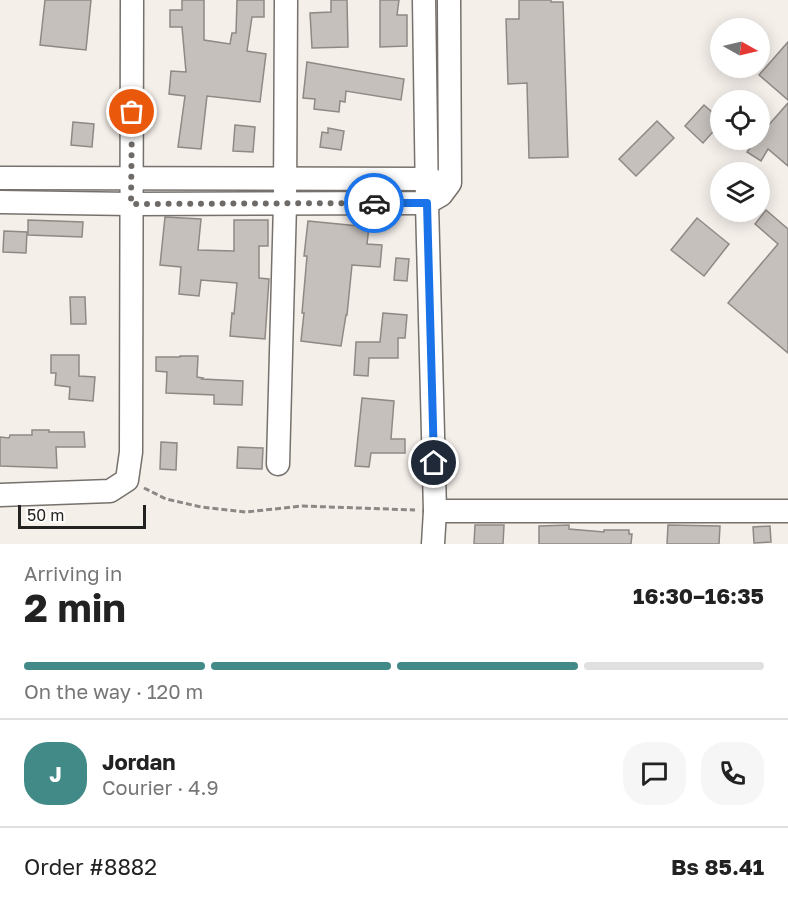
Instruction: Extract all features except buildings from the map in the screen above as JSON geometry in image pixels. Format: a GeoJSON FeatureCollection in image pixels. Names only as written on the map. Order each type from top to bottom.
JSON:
{"type":"FeatureCollection","features":[{"type":"Feature","properties":{"kind":"street"},"geometry":{"type":"LineString","coordinates":[[0,495],[110,491],[127,480],[131,452],[132,0]]}},
{"type":"Feature","properties":{"kind":"street"},"geometry":{"type":"LineString","coordinates":[[278,464],[285,204],[286,0]]}},
{"type":"Feature","properties":{"kind":"street"},"geometry":{"type":"LineString","coordinates":[[424,0],[426,180],[435,511],[433,544]]}},
{"type":"Feature","properties":{"kind":"street"},"geometry":{"type":"LineString","coordinates":[[0,202],[427,203],[441,195],[450,183],[449,0]]}},
{"type":"Feature","properties":{"kind":"street"},"geometry":{"type":"LineString","coordinates":[[0,178],[426,180],[450,183]]}},
{"type":"Feature","properties":{"kind":"street"},"geometry":{"type":"LineString","coordinates":[[435,511],[788,511]]}},
{"type":"Feature","properties":{"kind":"path"},"geometry":{"type":"LineString","coordinates":[[127,480],[166,499],[201,507],[246,512],[302,506],[435,511]]}},
{"type":"Feature","properties":{"kind":"way so far"},"geometry":{"type":"LineString","coordinates":[[132,112],[131,204],[374,203]]}},
{"type":"Feature","properties":{"kind":"route"},"geometry":{"type":"LineString","coordinates":[[374,203],[427,203],[434,463]]}}]}
